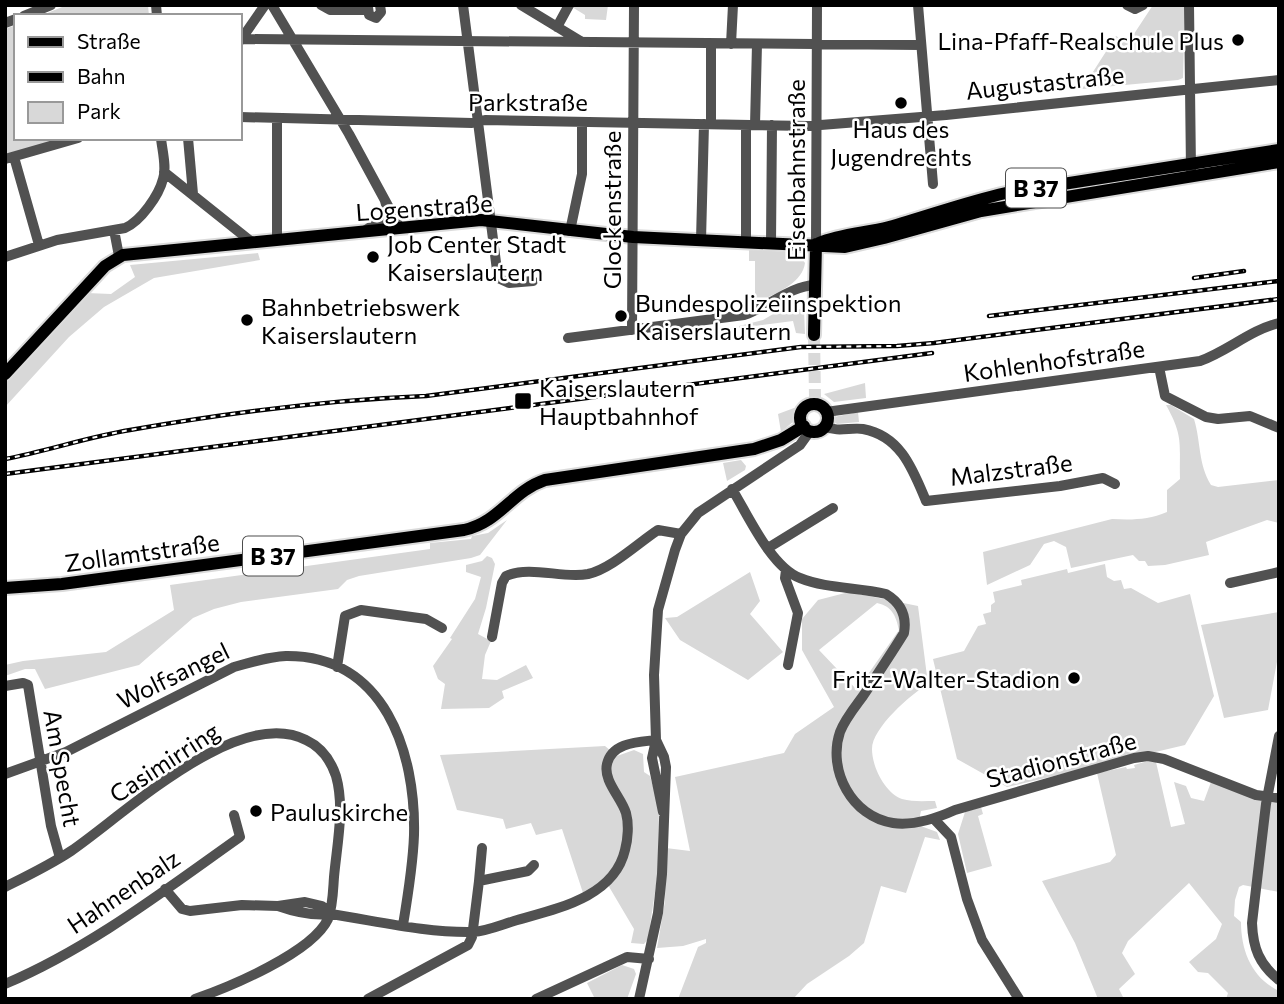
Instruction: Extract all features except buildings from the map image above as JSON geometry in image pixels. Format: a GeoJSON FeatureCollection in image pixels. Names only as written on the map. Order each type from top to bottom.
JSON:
{"type":"FeatureCollection","features":[{"type":"Feature","properties":{"kind":"main road","name":"B 37"},"geometry":{"type":"LineString","coordinates":[[816,244],[845,247],[884,239],[981,211],[1279,150]]}},
{"type":"Feature","properties":{"kind":"main road","name":"B 37"},"geometry":{"type":"LineString","coordinates":[[816,244],[886,228],[993,196],[1191,169],[1279,162]]}},
{"type":"Feature","properties":{"kind":"main road","name":"Logenstraße"},"geometry":{"type":"LineString","coordinates":[[119,256],[472,221],[633,237],[816,244]]}},
{"type":"Feature","properties":{"kind":"main road","name":"Eisenbahnstraße"},"geometry":{"type":"LineString","coordinates":[[814,335],[816,244]]}},
{"type":"Feature","properties":{"kind":"main road"},"geometry":{"type":"LineString","coordinates":[[815,285],[821,278],[824,260],[828,254],[845,247]]}},
{"type":"Feature","properties":{"kind":"main road"},"geometry":{"type":"LineString","coordinates":[[7,369],[105,265],[119,256]]}},
{"type":"Feature","properties":{"kind":"main road"},"geometry":{"type":"LineString","coordinates":[[814,401],[826,412],[828,418],[820,430],[807,429],[801,419],[802,412],[814,401]]}},
{"type":"Feature","properties":{"kind":"main road","name":"Zollamtstraße"},"geometry":{"type":"LineString","coordinates":[[5,588],[62,584],[464,530],[486,523],[526,488],[545,480],[754,449],[807,429]]}},
{"type":"Feature","properties":{"kind":"street"},"geometry":{"type":"LineString","coordinates":[[29,14],[51,5]]}},
{"type":"Feature","properties":{"kind":"street"},"geometry":{"type":"LineString","coordinates":[[242,37],[265,5]]}},
{"type":"Feature","properties":{"kind":"street"},"geometry":{"type":"LineString","coordinates":[[272,5],[341,120],[400,228]]}},
{"type":"Feature","properties":{"kind":"street"},"geometry":{"type":"LineString","coordinates":[[321,5],[330,10],[382,12],[380,5]]}},
{"type":"Feature","properties":{"kind":"street"},"geometry":{"type":"LineString","coordinates":[[463,5],[498,278],[509,283],[533,281]]}},
{"type":"Feature","properties":{"kind":"street"},"geometry":{"type":"LineString","coordinates":[[521,5],[582,43]]}},
{"type":"Feature","properties":{"kind":"street"},"geometry":{"type":"LineString","coordinates":[[557,27],[569,5]]}},
{"type":"Feature","properties":{"kind":"street","name":"Glockenstraße"},"geometry":{"type":"LineString","coordinates":[[632,330],[634,5]]}},
{"type":"Feature","properties":{"kind":"street"},"geometry":{"type":"LineString","coordinates":[[731,44],[733,5]]}},
{"type":"Feature","properties":{"kind":"street","name":"Eisenbahnstraße"},"geometry":{"type":"LineString","coordinates":[[816,244],[817,5]]}},
{"type":"Feature","properties":{"kind":"street"},"geometry":{"type":"LineString","coordinates":[[918,5],[933,184]]}},
{"type":"Feature","properties":{"kind":"street"},"geometry":{"type":"LineString","coordinates":[[1127,5],[1135,9],[1141,7]]}},
{"type":"Feature","properties":{"kind":"street"},"geometry":{"type":"LineString","coordinates":[[1189,5],[1191,169]]}},
{"type":"Feature","properties":{"kind":"street"},"geometry":{"type":"LineString","coordinates":[[370,11],[373,40]]}},
{"type":"Feature","properties":{"kind":"street"},"geometry":{"type":"LineString","coordinates":[[242,40],[921,45]]}},
{"type":"Feature","properties":{"kind":"street"},"geometry":{"type":"LineString","coordinates":[[701,240],[711,44]]}},
{"type":"Feature","properties":{"kind":"street"},"geometry":{"type":"LineString","coordinates":[[746,242],[757,44]]}},
{"type":"Feature","properties":{"kind":"street","name":"Augustastraße"},"geometry":{"type":"LineString","coordinates":[[815,125],[1279,80]]}},
{"type":"Feature","properties":{"kind":"street","name":"Parkstraße"},"geometry":{"type":"LineString","coordinates":[[242,117],[815,125]]}},
{"type":"Feature","properties":{"kind":"street"},"geometry":{"type":"LineString","coordinates":[[277,118],[277,240]]}},
{"type":"Feature","properties":{"kind":"street"},"geometry":{"type":"LineString","coordinates":[[570,231],[582,174],[582,122]]}},
{"type":"Feature","properties":{"kind":"street"},"geometry":{"type":"LineString","coordinates":[[771,243],[772,125]]}},
{"type":"Feature","properties":{"kind":"street"},"geometry":{"type":"LineString","coordinates":[[39,245],[10,158],[71,140]]}},
{"type":"Feature","properties":{"kind":"street"},"geometry":{"type":"LineString","coordinates":[[5,257],[39,245],[133,225],[160,185],[164,172],[161,140]]}},
{"type":"Feature","properties":{"kind":"street"},"geometry":{"type":"LineString","coordinates":[[188,140],[193,194]]}},
{"type":"Feature","properties":{"kind":"street"},"geometry":{"type":"LineString","coordinates":[[164,172],[253,243]]}},
{"type":"Feature","properties":{"kind":"street"},"geometry":{"type":"LineString","coordinates":[[363,232],[384,218],[387,208],[384,195]]}},
{"type":"Feature","properties":{"kind":"street"},"geometry":{"type":"LineString","coordinates":[[114,230],[119,256]]}},
{"type":"Feature","properties":{"kind":"street"},"geometry":{"type":"LineString","coordinates":[[568,338],[744,316],[803,286],[815,285]]}},
{"type":"Feature","properties":{"kind":"street","name":"Kohlenhofstraße"},"geometry":{"type":"LineString","coordinates":[[826,412],[1200,361],[1254,332],[1279,323]]}},
{"type":"Feature","properties":{"kind":"street"},"geometry":{"type":"LineString","coordinates":[[1159,367],[1165,396],[1196,413],[1218,419],[1250,416],[1279,428]]}},
{"type":"Feature","properties":{"kind":"street","name":"Malzstraße"},"geometry":{"type":"LineString","coordinates":[[825,426],[832,430],[862,429],[888,439],[904,454],[926,501],[1060,486],[1103,478],[1115,484]]}},
{"type":"Feature","properties":{"kind":"street"},"geometry":{"type":"LineString","coordinates":[[639,999],[649,959],[662,874],[666,767],[656,740],[654,675],[658,610],[667,571],[681,534],[698,513],[800,445],[807,429]]}},
{"type":"Feature","properties":{"kind":"street"},"geometry":{"type":"LineString","coordinates":[[732,489],[768,548],[786,570],[785,578],[798,613],[788,665]]}},
{"type":"Feature","properties":{"kind":"street"},"geometry":{"type":"LineString","coordinates":[[768,548],[833,508]]}},
{"type":"Feature","properties":{"kind":"street"},"geometry":{"type":"LineString","coordinates":[[492,637],[502,583],[506,576],[521,572],[590,574],[605,567],[658,530],[681,534]]}},
{"type":"Feature","properties":{"kind":"street","name":"Stadionstraße"},"geometry":{"type":"LineString","coordinates":[[786,570],[807,580],[886,594],[893,598],[902,610],[905,619],[904,633],[842,729],[838,742],[840,777],[859,807],[875,818],[906,823],[934,819],[955,810],[1085,771],[1148,756],[1164,759],[1256,795],[1273,797]]}},
{"type":"Feature","properties":{"kind":"street"},"geometry":{"type":"LineString","coordinates":[[1230,583],[1279,572]]}},
{"type":"Feature","properties":{"kind":"street"},"geometry":{"type":"LineString","coordinates":[[337,667],[345,617],[353,611],[426,619],[442,628]]}},
{"type":"Feature","properties":{"kind":"street","name":"Wolfsangel"},"geometry":{"type":"LineString","coordinates":[[5,774],[40,763],[234,667],[287,656],[337,667],[357,678],[378,697],[391,718],[404,754],[412,796],[414,833],[403,925]]}},
{"type":"Feature","properties":{"kind":"street","name":"Am Specht"},"geometry":{"type":"LineString","coordinates":[[5,686],[23,683],[28,685],[51,826],[60,859]]}},
{"type":"Feature","properties":{"kind":"street","name":"Casimirring"},"geometry":{"type":"LineString","coordinates":[[5,887],[60,859],[167,780],[208,754],[245,737],[289,733],[320,750],[330,762],[337,780],[340,810],[330,914]]}},
{"type":"Feature","properties":{"kind":"street"},"geometry":{"type":"LineString","coordinates":[[1279,736],[1273,797],[1252,923],[1253,943],[1258,957],[1266,969],[1279,980]]}},
{"type":"Feature","properties":{"kind":"street"},"geometry":{"type":"LineString","coordinates":[[165,889],[182,909],[190,911],[243,905],[278,906],[319,915],[330,914],[473,932],[556,909],[579,900],[608,881],[625,853],[626,813],[608,777],[607,764],[614,751],[625,745],[656,740]]}},
{"type":"Feature","properties":{"kind":"street","name":"Hahnenbalz"},"geometry":{"type":"LineString","coordinates":[[5,984],[37,970],[97,936],[240,837],[234,815]]}},
{"type":"Feature","properties":{"kind":"street"},"geometry":{"type":"LineString","coordinates":[[934,819],[951,837],[972,916],[990,955],[1015,998]]}},
{"type":"Feature","properties":{"kind":"street"},"geometry":{"type":"LineString","coordinates":[[368,999],[468,946],[473,932],[482,848]]}},
{"type":"Feature","properties":{"kind":"street"},"geometry":{"type":"LineString","coordinates":[[479,881],[528,871],[534,865]]}},
{"type":"Feature","properties":{"kind":"street"},"geometry":{"type":"LineString","coordinates":[[195,999],[266,969],[319,931],[330,914]]}},
{"type":"Feature","properties":{"kind":"street"},"geometry":{"type":"LineString","coordinates":[[536,999],[627,957],[649,959]]}},
{"type":"Feature","properties":{"kind":"green space"},"geometry":{"type":"Polygon","coordinates":[[[67,5],[148,5],[149,14],[45,14],[67,5]]]}},
{"type":"Feature","properties":{"kind":"green space"},"geometry":{"type":"Polygon","coordinates":[[[608,5],[606,20],[585,19],[585,15],[572,7],[608,5]]]}},
{"type":"Feature","properties":{"kind":"green space"},"geometry":{"type":"Polygon","coordinates":[[[1153,5],[1185,5],[1183,78],[1082,89],[1116,36],[1128,43],[1153,5]]]}},
{"type":"Feature","properties":{"kind":"green space"},"geometry":{"type":"Polygon","coordinates":[[[14,26],[14,140],[58,140],[5,156],[5,29],[14,26]]]}},
{"type":"Feature","properties":{"kind":"green space"},"geometry":{"type":"Polygon","coordinates":[[[749,249],[798,253],[805,263],[803,271],[783,290],[748,306],[749,296],[755,295],[755,261],[749,261],[749,249]]]}},
{"type":"Feature","properties":{"kind":"green space"},"geometry":{"type":"Polygon","coordinates":[[[258,253],[260,260],[154,278],[104,307],[69,337],[5,407],[5,383],[87,293],[111,294],[135,277],[130,265],[258,253]]]}},
{"type":"Feature","properties":{"kind":"green space"},"geometry":{"type":"Polygon","coordinates":[[[785,307],[804,310],[805,334],[796,333],[793,321],[739,328],[763,320],[785,307]]]}},
{"type":"Feature","properties":{"kind":"green space"},"geometry":{"type":"Polygon","coordinates":[[[865,383],[866,398],[834,402],[824,394],[865,383]]]}},
{"type":"Feature","properties":{"kind":"green space"},"geometry":{"type":"Polygon","coordinates":[[[1166,405],[1171,405],[1194,419],[1202,461],[1211,485],[1218,487],[1279,480],[1279,523],[1267,520],[1206,542],[1209,555],[1165,565],[1148,566],[1145,561],[1139,561],[1133,555],[1071,568],[1066,547],[1054,541],[1044,544],[1030,565],[987,585],[983,552],[1112,519],[1140,519],[1167,512],[1167,490],[1180,479],[1180,449],[1176,425],[1166,405]]]}},
{"type":"Feature","properties":{"kind":"green space"},"geometry":{"type":"Polygon","coordinates":[[[797,408],[794,421],[781,432],[778,414],[797,408]]]}},
{"type":"Feature","properties":{"kind":"green space"},"geometry":{"type":"Polygon","coordinates":[[[858,412],[859,422],[834,422],[834,417],[858,412]]]}},
{"type":"Feature","properties":{"kind":"green space"},"geometry":{"type":"Polygon","coordinates":[[[741,460],[746,466],[745,470],[727,481],[723,463],[741,460]]]}},
{"type":"Feature","properties":{"kind":"green space"},"geometry":{"type":"Polygon","coordinates":[[[507,520],[480,555],[471,558],[359,576],[347,580],[338,589],[241,602],[214,609],[193,618],[139,665],[45,689],[35,669],[25,669],[5,676],[5,665],[106,652],[174,610],[170,585],[430,549],[430,543],[471,539],[472,536],[488,533],[507,520]]]}},
{"type":"Feature","properties":{"kind":"green space"},"geometry":{"type":"Polygon","coordinates":[[[487,556],[492,558],[495,564],[478,634],[491,641],[485,655],[482,679],[497,680],[526,665],[533,678],[502,691],[504,698],[489,708],[441,709],[445,684],[438,679],[433,666],[475,599],[481,577],[466,572],[466,565],[482,561],[487,556]]]}},
{"type":"Feature","properties":{"kind":"green space","name":"Fritz-Walter-Stadion"},"geometry":{"type":"Polygon","coordinates":[[[1105,564],[1107,577],[1114,581],[1121,580],[1124,589],[1131,588],[1158,603],[1190,594],[1214,696],[1185,745],[1007,787],[957,759],[933,659],[964,651],[978,626],[986,624],[983,614],[991,612],[991,605],[995,602],[993,592],[1022,585],[1021,580],[1067,569],[1068,573],[1105,564]]]}},
{"type":"Feature","properties":{"kind":"green space"},"geometry":{"type":"Polygon","coordinates":[[[750,572],[760,601],[750,614],[783,652],[748,680],[680,640],[665,618],[677,617],[750,572]]]}},
{"type":"Feature","properties":{"kind":"green space"},"geometry":{"type":"Polygon","coordinates":[[[849,592],[918,606],[928,684],[912,695],[885,722],[878,731],[872,749],[877,771],[885,785],[896,796],[910,801],[935,801],[937,808],[921,811],[918,825],[937,832],[940,840],[925,837],[906,893],[881,886],[864,943],[807,984],[793,999],[678,999],[698,947],[706,943],[706,939],[683,946],[657,948],[665,901],[666,848],[690,851],[675,777],[784,753],[795,734],[834,707],[802,650],[802,619],[818,600],[849,592]],[[877,603],[819,650],[857,690],[899,630],[892,612],[877,603]]]}},
{"type":"Feature","properties":{"kind":"green space"},"geometry":{"type":"Polygon","coordinates":[[[1279,612],[1279,651],[1268,710],[1224,718],[1201,625],[1279,612]]]}},
{"type":"Feature","properties":{"kind":"green space"},"geometry":{"type":"Polygon","coordinates":[[[605,746],[617,756],[634,750],[643,754],[644,772],[650,776],[659,807],[658,872],[648,939],[644,944],[631,943],[634,929],[608,885],[585,899],[562,829],[536,835],[531,823],[506,829],[503,819],[457,810],[440,755],[605,746]]]}},
{"type":"Feature","properties":{"kind":"green space"},"geometry":{"type":"Polygon","coordinates":[[[1156,762],[1171,827],[1185,824],[1174,782],[1186,786],[1191,798],[1204,801],[1211,782],[1279,803],[1279,892],[1243,885],[1239,887],[1234,916],[1241,922],[1243,943],[1250,962],[1262,979],[1279,991],[1279,999],[1226,999],[1228,993],[1208,973],[1198,972],[1189,962],[1216,939],[1222,924],[1189,883],[1128,941],[1122,953],[1135,974],[1119,989],[1124,999],[1098,999],[1075,943],[1042,881],[1110,862],[1116,855],[1097,773],[1126,767],[1135,768],[1134,765],[1156,762]]]}},
{"type":"Feature","properties":{"kind":"green space"},"geometry":{"type":"Polygon","coordinates":[[[981,807],[983,814],[978,816],[992,866],[967,873],[958,834],[965,812],[981,807]]]}},
{"type":"Feature","properties":{"kind":"green space"},"geometry":{"type":"Polygon","coordinates":[[[622,965],[634,969],[636,974],[627,999],[595,999],[587,983],[622,965]]]}},
{"type":"Feature","properties":{"kind":"tunnel"},"geometry":{"type":"LineString","coordinates":[[814,335],[815,398]]}},
{"type":"Feature","properties":{"kind":"railway"},"geometry":{"type":"LineString","coordinates":[[1194,278],[1244,271]]}},
{"type":"Feature","properties":{"kind":"railway"},"geometry":{"type":"LineString","coordinates":[[989,316],[1279,281]]}},
{"type":"Feature","properties":{"kind":"railway"},"geometry":{"type":"LineString","coordinates":[[5,459],[114,433],[277,408],[426,396],[801,347],[934,343],[1279,299]]}},
{"type":"Feature","properties":{"kind":"railway"},"geometry":{"type":"LineString","coordinates":[[5,474],[932,353]]}},
{"type":"Feature","properties":{"kind":"place","name":"Lina-Pfaff-Realschule Plus"},"geometry":{"type":"Point","coordinates":[1238,40]}},
{"type":"Feature","properties":{"kind":"place","name":"Haus des Jugendrechts"},"geometry":{"type":"Point","coordinates":[901,103]}},
{"type":"Feature","properties":{"kind":"place","name":"Job Center Stadt Kaiserslautern"},"geometry":{"type":"Point","coordinates":[373,257]}},
{"type":"Feature","properties":{"kind":"place","name":"Bundespolizeiinspektion Kaiserslautern"},"geometry":{"type":"Point","coordinates":[621,316]}},
{"type":"Feature","properties":{"kind":"place","name":"Bahnbetriebswerk Kaiserslautern"},"geometry":{"type":"Point","coordinates":[247,320]}},
{"type":"Feature","properties":{"kind":"place","name":"Kaiserslautern Hauptbahnhof"},"geometry":{"type":"Point","coordinates":[523,401]}},
{"type":"Feature","properties":{"kind":"place","name":"Fritz-Walter-Stadion"},"geometry":{"type":"Point","coordinates":[1074,678]}},
{"type":"Feature","properties":{"kind":"place","name":"Pauluskirche"},"geometry":{"type":"Point","coordinates":[256,811]}}]}
